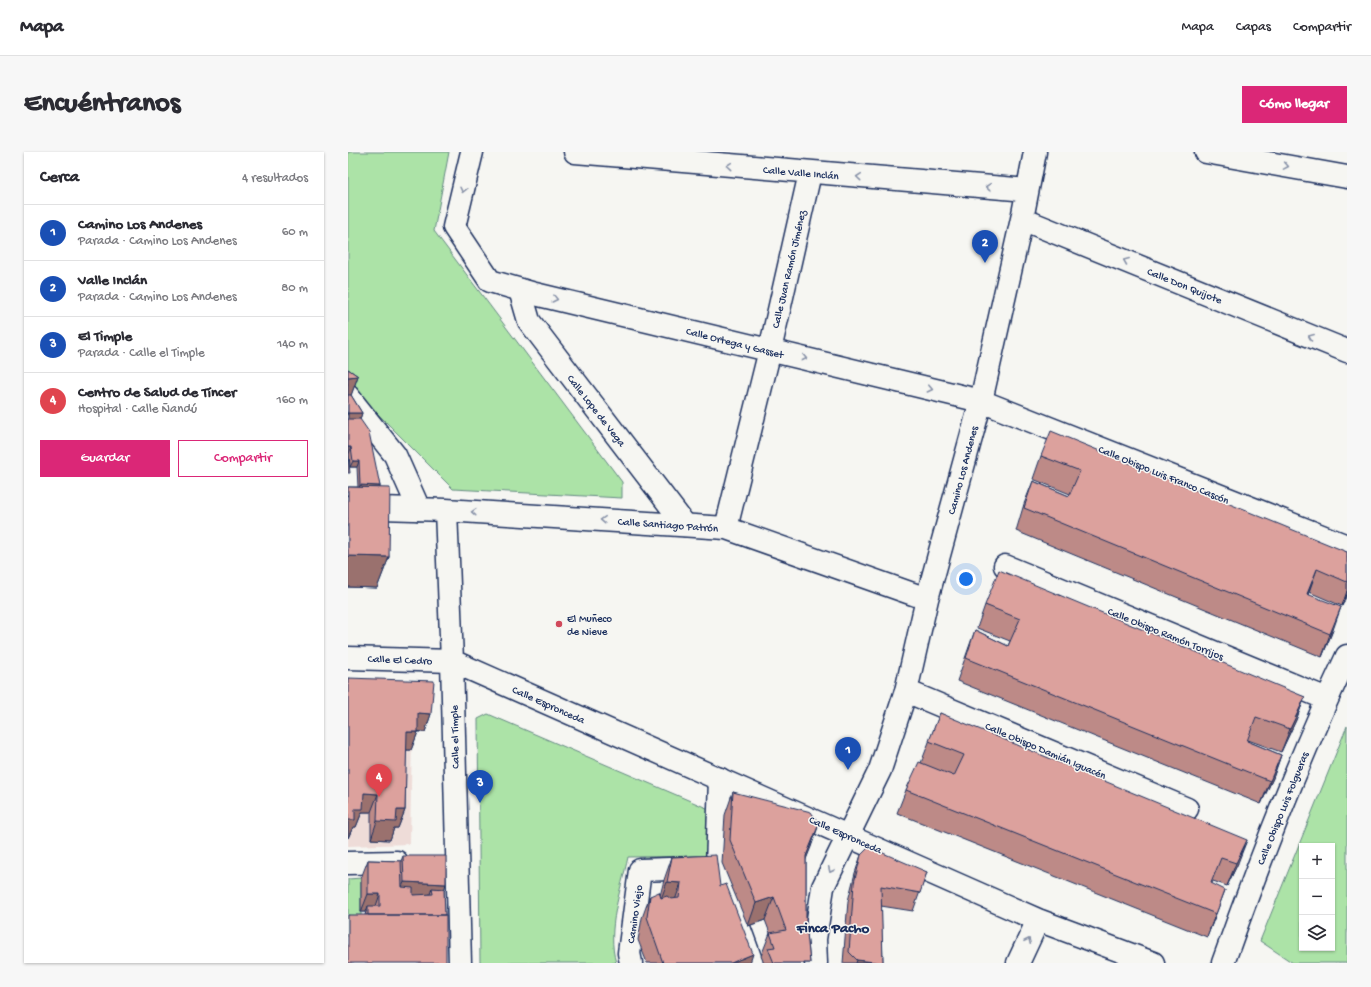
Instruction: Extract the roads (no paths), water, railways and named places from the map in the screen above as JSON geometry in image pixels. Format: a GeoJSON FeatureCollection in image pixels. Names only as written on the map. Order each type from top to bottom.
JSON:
{"type":"FeatureCollection","features":[{"type":"Feature","properties":{"kind":"street","name":"Calle Ortega y Gasset"},"geometry":{"type":"LineString","coordinates":[[472,152],[454,227],[490,281],[520,290],[980,401]]}},
{"type":"Feature","properties":{"kind":"street","name":"Calle Valle Inclán"},"geometry":{"type":"LineString","coordinates":[[575,152],[810,173],[1027,190]]}},
{"type":"Feature","properties":{"kind":"street","name":"Camino Los Andenes"},"geometry":{"type":"LineString","coordinates":[[816,963],[815,939],[823,887],[880,770],[906,691],[927,599],[980,401],[1022,220],[1035,152]]}},
{"type":"Feature","properties":{"kind":"street"},"geometry":{"type":"LineString","coordinates":[[1206,152],[1347,177]]}},
{"type":"Feature","properties":{"kind":"street","name":"Calle Juan Ramón Jiménez"},"geometry":{"type":"LineString","coordinates":[[726,528],[770,350],[810,173]]}},
{"type":"Feature","properties":{"kind":"street","name":"Calle Don Quijote"},"geometry":{"type":"LineString","coordinates":[[1022,220],[1347,351]]}},
{"type":"Feature","properties":{"kind":"street","name":"Calle Lope de Vega"},"geometry":{"type":"LineString","coordinates":[[520,290],[529,321],[685,525]]}},
{"type":"Feature","properties":{"kind":"street"},"geometry":{"type":"LineString","coordinates":[[348,396],[395,455],[419,509]]}},
{"type":"Feature","properties":{"kind":"street","name":"Calle Obispo Luis Franco Cascón"},"geometry":{"type":"LineString","coordinates":[[980,401],[1347,546]]}},
{"type":"Feature","properties":{"kind":"street","name":"Calle Santiago Patrón"},"geometry":{"type":"LineString","coordinates":[[348,507],[446,510],[726,528],[927,599]]}},
{"type":"Feature","properties":{"kind":"street","name":"Calle el Timple"},"geometry":{"type":"LineString","coordinates":[[446,510],[452,661],[460,963]]}},
{"type":"Feature","properties":{"kind":"street","name":"Calle Obispo Ramón Torrijos"},"geometry":{"type":"LineString","coordinates":[[1005,566],[1327,699]]}},
{"type":"Feature","properties":{"kind":"street","name":"Calle Obispo Luis Folgueras"},"geometry":{"type":"LineString","coordinates":[[1223,963],[1260,860],[1327,699],[1347,656]]}},
{"type":"Feature","properties":{"kind":"street","name":"Calle El Cedro"},"geometry":{"type":"LineString","coordinates":[[348,658],[452,661]]}},
{"type":"Feature","properties":{"kind":"street","name":"Calle Espronceda"},"geometry":{"type":"LineString","coordinates":[[452,661],[1038,920],[1153,963]]}},
{"type":"Feature","properties":{"kind":"street","name":"Calle Obispo Damián Iguacén"},"geometry":{"type":"LineString","coordinates":[[906,691],[1187,809]]}},
{"type":"Feature","properties":{"kind":"street"},"geometry":{"type":"LineString","coordinates":[[720,779],[717,867],[752,963]]}},
{"type":"Feature","properties":{"kind":"street"},"geometry":{"type":"LineString","coordinates":[[348,862],[457,861]]}},
{"type":"Feature","properties":{"kind":"street","name":"Camino Viejo"},"geometry":{"type":"LineString","coordinates":[[632,963],[629,953],[640,870],[717,867]]}},
{"type":"Feature","properties":{"kind":"street"},"geometry":{"type":"LineString","coordinates":[[1018,963],[1038,920]]}},
{"type":"Feature","properties":{"kind":"place","name":"Valle Inclán"},"geometry":{"type":"Point","coordinates":[985,263]}},
{"type":"Feature","properties":{"kind":"place","name":"El Muñeco de Nieve"},"geometry":{"type":"Point","coordinates":[559,624]}},
{"type":"Feature","properties":{"kind":"place","name":"Camino Los Andenes"},"geometry":{"type":"Point","coordinates":[848,770]}},
{"type":"Feature","properties":{"kind":"place","name":"Centro de Salud de Tíncer"},"geometry":{"type":"Point","coordinates":[379,797]}},
{"type":"Feature","properties":{"kind":"place","name":"El Timple"},"geometry":{"type":"Point","coordinates":[480,803]}},
{"type":"Feature","properties":{"kind":"district","name":"Finca Pacho"},"geometry":{"type":"Point","coordinates":[833,927]}}]}
